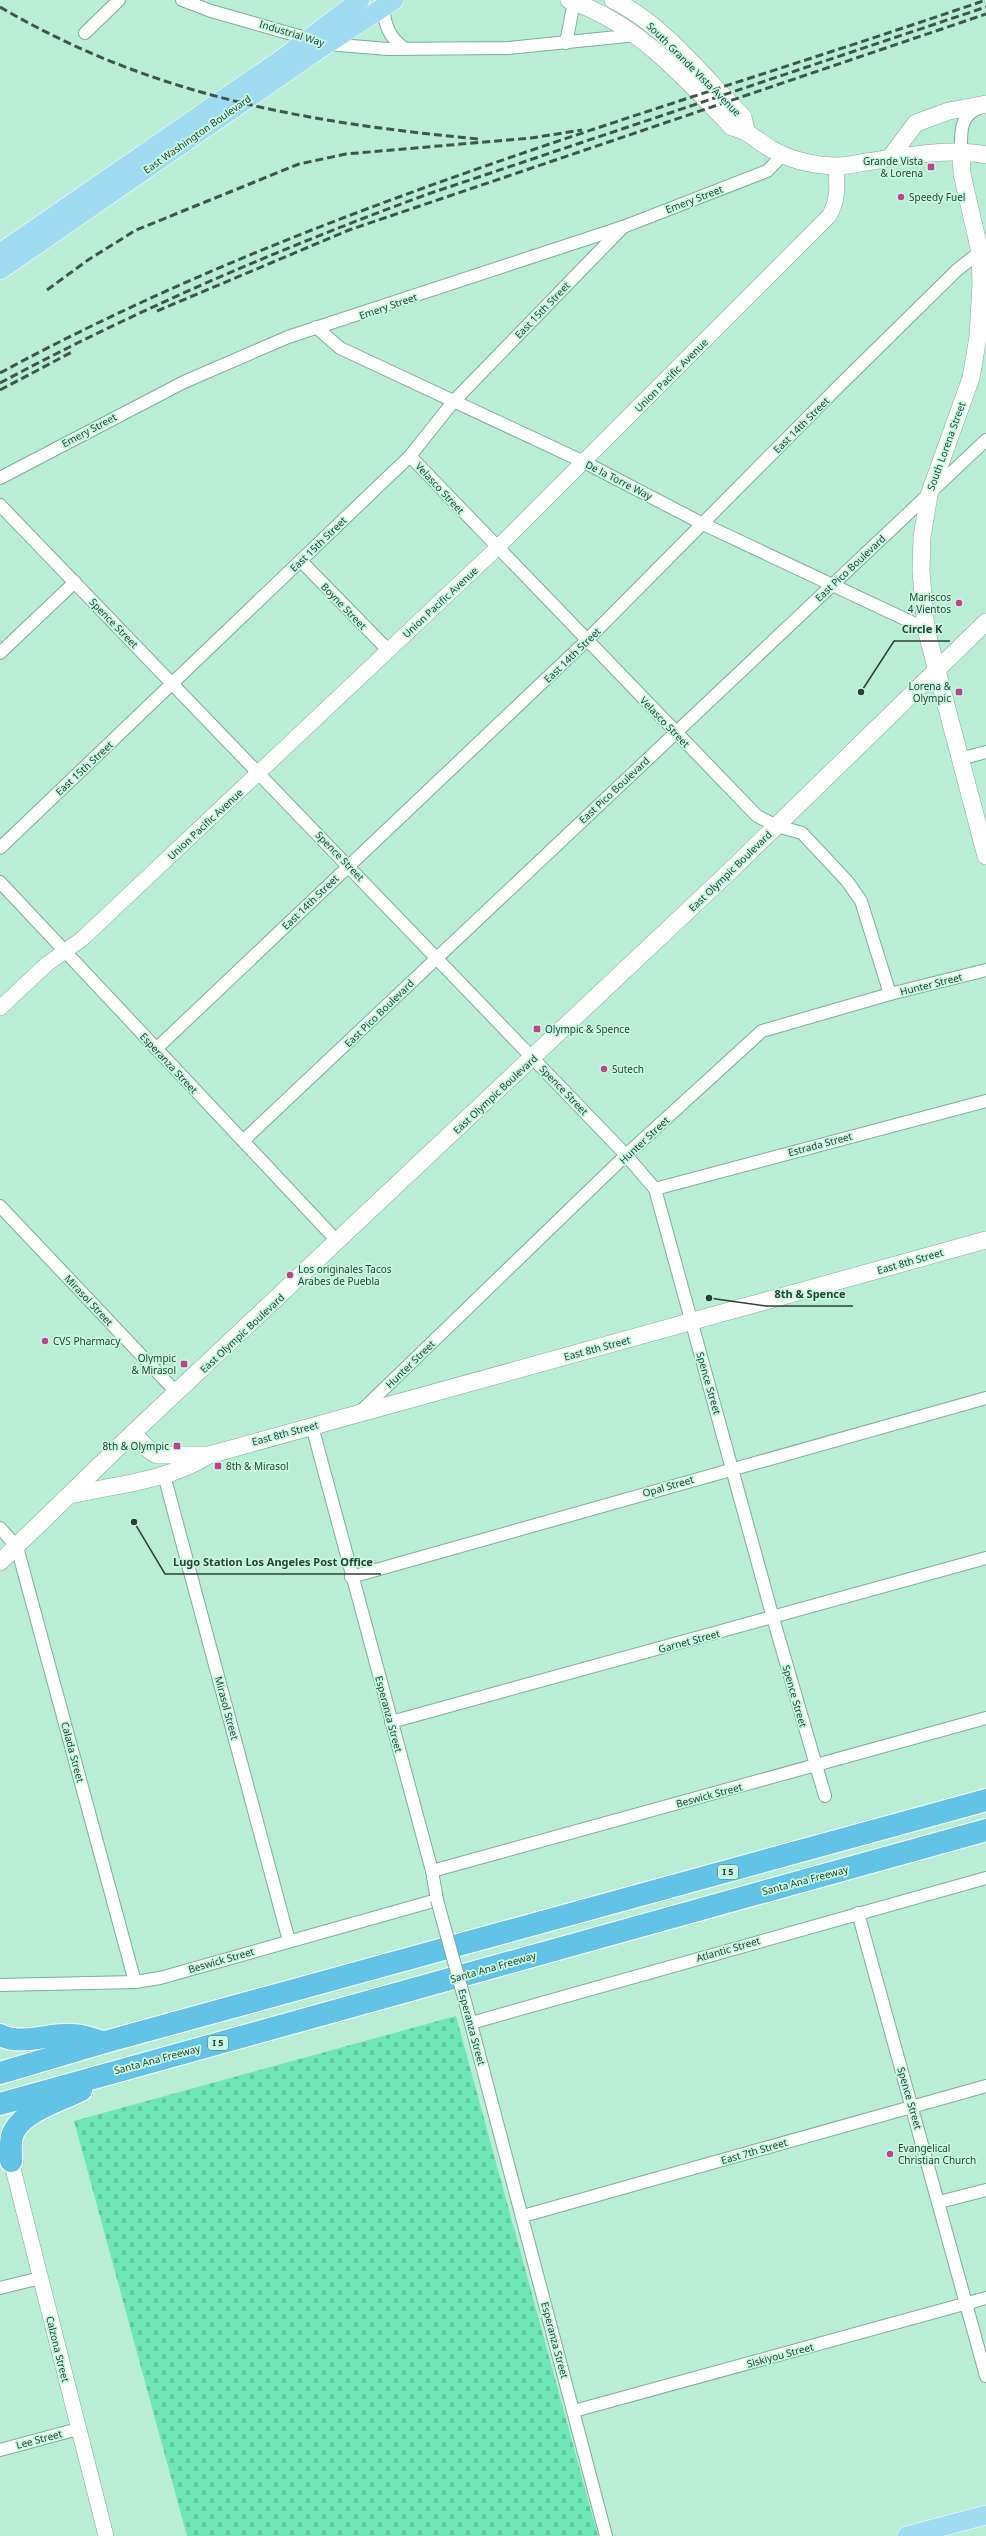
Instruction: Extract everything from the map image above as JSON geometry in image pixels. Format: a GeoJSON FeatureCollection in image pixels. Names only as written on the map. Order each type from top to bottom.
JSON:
{"type":"FeatureCollection","features":[{"type":"Feature","properties":{"kind":"highway","name":"I 5"},"geometry":{"type":"LineString","coordinates":[[0,2073],[105,2042],[986,1800]]}},
{"type":"Feature","properties":{"kind":"highway","name":"Santa Ana Freeway"},"geometry":{"type":"LineString","coordinates":[[0,2104],[986,1830]]}},
{"type":"Feature","properties":{"kind":"highway"},"geometry":{"type":"LineString","coordinates":[[0,2035],[6,2038],[24,2039],[74,2035],[105,2042]]}},
{"type":"Feature","properties":{"kind":"highway"},"geometry":{"type":"LineString","coordinates":[[6,2156],[12,2136],[21,2121],[35,2112],[123,2069]]}},
{"type":"Feature","properties":{"kind":"main road","name":"East Washington Boulevard"},"geometry":{"type":"LineString","coordinates":[[0,270],[318,41],[360,0]]}},
{"type":"Feature","properties":{"kind":"main road","name":"South Grande Vista Avenue"},"geometry":{"type":"LineString","coordinates":[[613,0],[643,29],[658,51],[732,127],[746,130],[763,144],[783,155],[805,162],[836,166],[930,153],[961,152],[986,155]]}},
{"type":"Feature","properties":{"kind":"main road","name":"South Grande Vista Avenue"},"geometry":{"type":"LineString","coordinates":[[572,1],[643,29]]}},
{"type":"Feature","properties":{"kind":"main road","name":"East Washington Boulevard"},"geometry":{"type":"LineString","coordinates":[[0,253],[318,41],[389,4]]}},
{"type":"Feature","properties":{"kind":"main road"},"geometry":{"type":"LineString","coordinates":[[889,159],[916,123],[950,111],[986,105]]}},
{"type":"Feature","properties":{"kind":"main road","name":"South Lorena Street"},"geometry":{"type":"LineString","coordinates":[[961,152],[962,174],[980,252],[981,311],[976,358],[929,495],[922,537],[921,572],[926,629],[986,856]]}},
{"type":"Feature","properties":{"kind":"main road","name":"East Olympic Boulevard"},"geometry":{"type":"LineString","coordinates":[[0,1562],[133,1433],[338,1242],[777,826],[986,622]]}},
{"type":"Feature","properties":{"kind":"main road","name":"East 8th Street"},"geometry":{"type":"LineString","coordinates":[[133,1433],[149,1450],[157,1455],[209,1455],[986,1240]]}},
{"type":"Feature","properties":{"kind":"main road","name":"East 8th Street"},"geometry":{"type":"LineString","coordinates":[[70,1495],[164,1475],[192,1466],[209,1455]]}},
{"type":"Feature","properties":{"kind":"main road"},"geometry":{"type":"LineString","coordinates":[[907,2536],[986,2515]]}},
{"type":"Feature","properties":{"kind":"street"},"geometry":{"type":"LineString","coordinates":[[85,33],[118,0]]}},
{"type":"Feature","properties":{"kind":"street","name":"Industrial Way"},"geometry":{"type":"LineString","coordinates":[[182,0],[211,11],[318,41],[388,49],[404,48],[444,50],[508,48],[566,43],[643,29]]}},
{"type":"Feature","properties":{"kind":"street"},"geometry":{"type":"LineString","coordinates":[[566,43],[572,1]]}},
{"type":"Feature","properties":{"kind":"street"},"geometry":{"type":"LineString","coordinates":[[389,4],[386,26],[390,35],[404,48]]}},
{"type":"Feature","properties":{"kind":"street"},"geometry":{"type":"LineString","coordinates":[[961,152],[961,133],[964,120],[970,112],[986,105]]}},
{"type":"Feature","properties":{"kind":"street","name":"Emery Street"},"geometry":{"type":"LineString","coordinates":[[0,478],[184,382],[316,327],[357,316],[623,226],[767,171],[783,155]]}},
{"type":"Feature","properties":{"kind":"street","name":"Union Pacific Avenue"},"geometry":{"type":"LineString","coordinates":[[0,1008],[47,964],[82,939],[260,773],[497,548],[829,216],[835,206],[838,193],[836,166]]}},
{"type":"Feature","properties":{"kind":"street","name":"East 15th Street"},"geometry":{"type":"LineString","coordinates":[[0,848],[410,456],[453,402],[623,226]]}},
{"type":"Feature","properties":{"kind":"street","name":"East 14th Street"},"geometry":{"type":"LineString","coordinates":[[156,1049],[586,641],[946,281],[980,252]]}},
{"type":"Feature","properties":{"kind":"street","name":"De la Torre Way"},"geometry":{"type":"LineString","coordinates":[[316,327],[340,348],[584,462],[703,524],[926,629]]}},
{"type":"Feature","properties":{"kind":"street","name":"East Pico Boulevard"},"geometry":{"type":"LineString","coordinates":[[243,1141],[986,440]]}},
{"type":"Feature","properties":{"kind":"street","name":"Velasco Street"},"geometry":{"type":"LineString","coordinates":[[410,456],[586,641],[759,818],[777,826],[802,833],[829,860],[861,900],[890,994]]}},
{"type":"Feature","properties":{"kind":"street","name":"Spence Street"},"geometry":{"type":"LineString","coordinates":[[0,505],[260,773],[626,1155],[655,1189],[814,1766],[825,1796]]}},
{"type":"Feature","properties":{"kind":"street","name":"Boyne Street"},"geometry":{"type":"LineString","coordinates":[[301,561],[388,650]]}},
{"type":"Feature","properties":{"kind":"street"},"geometry":{"type":"LineString","coordinates":[[0,653],[75,582]]}},
{"type":"Feature","properties":{"kind":"street"},"geometry":{"type":"LineString","coordinates":[[960,759],[986,752]]}},
{"type":"Feature","properties":{"kind":"street","name":"Esperanza Street"},"geometry":{"type":"LineString","coordinates":[[0,882],[338,1242]]}},
{"type":"Feature","properties":{"kind":"street","name":"Hunter Street"},"geometry":{"type":"LineString","coordinates":[[360,1412],[626,1155],[762,1031],[890,994],[986,970]]}},
{"type":"Feature","properties":{"kind":"street","name":"Estrada Street"},"geometry":{"type":"LineString","coordinates":[[655,1189],[986,1100]]}},
{"type":"Feature","properties":{"kind":"street","name":"Mirasol Street"},"geometry":{"type":"LineString","coordinates":[[0,1206],[177,1393]]}},
{"type":"Feature","properties":{"kind":"street","name":"Opal Street"},"geometry":{"type":"LineString","coordinates":[[351,1577],[733,1468],[986,1398]]}},
{"type":"Feature","properties":{"kind":"street","name":"Esperanza Street"},"geometry":{"type":"LineString","coordinates":[[312,1426],[351,1577],[432,1871],[437,1900],[523,2216],[606,2536]]}},
{"type":"Feature","properties":{"kind":"street","name":"Mirasol Street"},"geometry":{"type":"LineString","coordinates":[[164,1475],[289,1941]]}},
{"type":"Feature","properties":{"kind":"street","name":"Calada Street"},"geometry":{"type":"LineString","coordinates":[[0,1528],[17,1546],[135,1982]]}},
{"type":"Feature","properties":{"kind":"street","name":"Garnet Street"},"geometry":{"type":"LineString","coordinates":[[391,1722],[773,1618],[986,1558]]}},
{"type":"Feature","properties":{"kind":"street","name":"Beswick Street"},"geometry":{"type":"LineString","coordinates":[[432,1871],[986,1718]]}},
{"type":"Feature","properties":{"kind":"street","name":"Atlantic Street"},"geometry":{"type":"LineString","coordinates":[[471,2022],[986,1878]]}},
{"type":"Feature","properties":{"kind":"street","name":"Beswick Street"},"geometry":{"type":"LineString","coordinates":[[0,1985],[135,1982],[160,1978],[437,1900]]}},
{"type":"Feature","properties":{"kind":"street","name":"Spence Street"},"geometry":{"type":"LineString","coordinates":[[858,1913],[940,2202],[986,2376]]}},
{"type":"Feature","properties":{"kind":"street","name":"East 7th Street"},"geometry":{"type":"LineString","coordinates":[[523,2216],[986,2086]]}},
{"type":"Feature","properties":{"kind":"street","name":"Calzona Street"},"geometry":{"type":"LineString","coordinates":[[6,2156],[40,2278],[106,2536]]}},
{"type":"Feature","properties":{"kind":"street"},"geometry":{"type":"LineString","coordinates":[[940,2202],[986,2190]]}},
{"type":"Feature","properties":{"kind":"street"},"geometry":{"type":"LineString","coordinates":[[0,2288],[40,2278]]}},
{"type":"Feature","properties":{"kind":"street","name":"Siskiyou Street"},"geometry":{"type":"LineString","coordinates":[[574,2411],[986,2298]]}},
{"type":"Feature","properties":{"kind":"street","name":"Lee Street"},"geometry":{"type":"LineString","coordinates":[[0,2450],[78,2429]]}},
{"type":"Feature","properties":{"kind":"green space"},"geometry":{"type":"Polygon","coordinates":[[[456,2016],[598,2536],[187,2536],[74,2121],[456,2016]]]}},
{"type":"Feature","properties":{"kind":"railway"},"geometry":{"type":"LineString","coordinates":[[0,373],[118,313],[238,260],[361,211],[485,166],[986,0]]}},
{"type":"Feature","properties":{"kind":"railway"},"geometry":{"type":"LineString","coordinates":[[0,7],[57,38],[115,63],[173,84],[292,114],[353,124],[479,139]]}},
{"type":"Feature","properties":{"kind":"railway"},"geometry":{"type":"LineString","coordinates":[[0,383],[104,330],[211,281],[264,258],[428,194],[986,7]]}},
{"type":"Feature","properties":{"kind":"railway"},"geometry":{"type":"LineString","coordinates":[[157,311],[349,230],[986,14]]}},
{"type":"Feature","properties":{"kind":"railway"},"geometry":{"type":"LineString","coordinates":[[47,290],[88,260],[136,230],[299,164],[346,154],[531,138],[582,130]]}},
{"type":"Feature","properties":{"kind":"railway"},"geometry":{"type":"LineString","coordinates":[[0,390],[74,351]]}},
{"type":"Feature","properties":{"kind":"place","name":"Grande Vista & Lorena"},"geometry":{"type":"Point","coordinates":[931,167]}},
{"type":"Feature","properties":{"kind":"place","name":"Speedy Fuel"},"geometry":{"type":"Point","coordinates":[901,197]}},
{"type":"Feature","properties":{"kind":"place","name":"Mariscos 4 Vientos"},"geometry":{"type":"Point","coordinates":[959,603]}},
{"type":"Feature","properties":{"kind":"place","name":"Circle K"},"geometry":{"type":"Point","coordinates":[861,692]}},
{"type":"Feature","properties":{"kind":"place","name":"Lorena & Olympic"},"geometry":{"type":"Point","coordinates":[959,692]}},
{"type":"Feature","properties":{"kind":"place","name":"Olympic & Spence"},"geometry":{"type":"Point","coordinates":[537,1029]}},
{"type":"Feature","properties":{"kind":"place","name":"Sutech"},"geometry":{"type":"Point","coordinates":[604,1069]}},
{"type":"Feature","properties":{"kind":"place","name":"Los originales Tacos Arabes de Puebla"},"geometry":{"type":"Point","coordinates":[290,1275]}},
{"type":"Feature","properties":{"kind":"place","name":"8th & Spence"},"geometry":{"type":"Point","coordinates":[709,1298]}},
{"type":"Feature","properties":{"kind":"place","name":"CVS Pharmacy"},"geometry":{"type":"Point","coordinates":[45,1341]}},
{"type":"Feature","properties":{"kind":"place","name":"Olympic & Mirasol"},"geometry":{"type":"Point","coordinates":[184,1364]}},
{"type":"Feature","properties":{"kind":"place","name":"8th & Olympic"},"geometry":{"type":"Point","coordinates":[177,1446]}},
{"type":"Feature","properties":{"kind":"place","name":"8th & Mirasol"},"geometry":{"type":"Point","coordinates":[218,1466]}},
{"type":"Feature","properties":{"kind":"place","name":"Lugo Station Los Angeles Post Office"},"geometry":{"type":"Point","coordinates":[134,1522]}},
{"type":"Feature","properties":{"kind":"place","name":"Evangelical Christian Church"},"geometry":{"type":"Point","coordinates":[890,2154]}}]}
